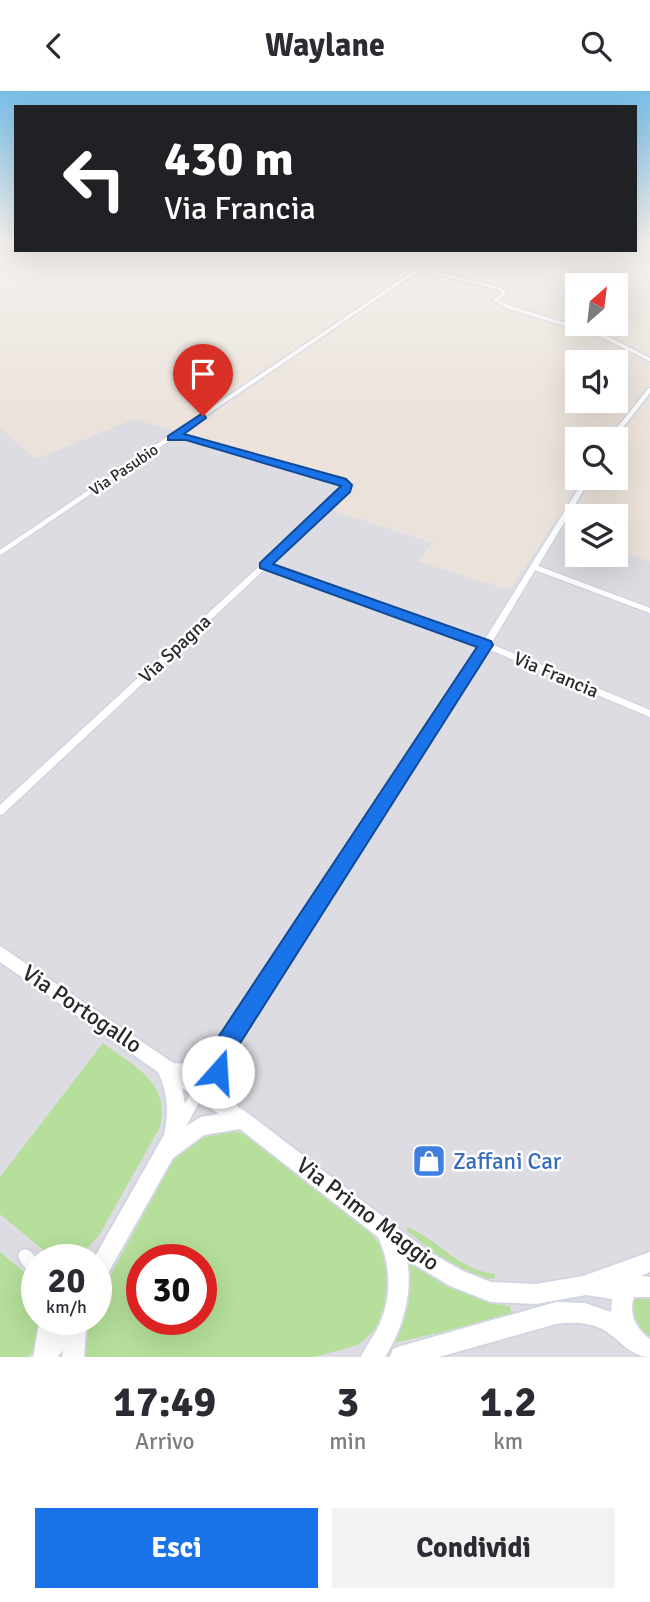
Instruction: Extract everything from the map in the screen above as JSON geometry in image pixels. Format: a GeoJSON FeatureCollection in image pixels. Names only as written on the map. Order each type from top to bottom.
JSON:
{"type":"FeatureCollection","features":[{"type":"Feature","properties":{"kind":"main road","name":"Via Portogallo"},"geometry":{"type":"LineString","coordinates":[[0,953],[243,1120]]}},
{"type":"Feature","properties":{"kind":"main road"},"geometry":{"type":"LineString","coordinates":[[112,1246],[170,1142],[177,1106],[164,1065]]}},
{"type":"Feature","properties":{"kind":"main road"},"geometry":{"type":"LineString","coordinates":[[170,1142],[201,1126],[243,1120]]}},
{"type":"Feature","properties":{"kind":"main road","name":"Via Primo Maggio"},"geometry":{"type":"LineString","coordinates":[[243,1120],[422,1258],[457,1279],[491,1292],[536,1294],[583,1286]]}},
{"type":"Feature","properties":{"kind":"main road"},"geometry":{"type":"LineString","coordinates":[[372,1357],[387,1335],[397,1299],[397,1262],[389,1238],[380,1225]]}},
{"type":"Feature","properties":{"kind":"main road"},"geometry":{"type":"LineString","coordinates":[[583,1286],[650,1262]]}},
{"type":"Feature","properties":{"kind":"main road"},"geometry":{"type":"LineString","coordinates":[[583,1286],[626,1291],[639,1284],[649,1285]]}},
{"type":"Feature","properties":{"kind":"main road"},"geometry":{"type":"LineString","coordinates":[[626,1291],[621,1315],[641,1347]]}},
{"type":"Feature","properties":{"kind":"main road"},"geometry":{"type":"LineString","coordinates":[[401,1357],[480,1333],[578,1311],[593,1313],[641,1347]]}},
{"type":"Feature","properties":{"kind":"main road"},"geometry":{"type":"LineString","coordinates":[[44,1357],[59,1335]]}},
{"type":"Feature","properties":{"kind":"main road"},"geometry":{"type":"LineString","coordinates":[[73,1357],[75,1335]]}},
{"type":"Feature","properties":{"kind":"street","name":"Via Pasubio"},"geometry":{"type":"LineString","coordinates":[[0,552],[172,438],[325,330],[372,301]]}},
{"type":"Feature","properties":{"kind":"street","name":"Via Pasubio"},"geometry":{"type":"LineString","coordinates":[[497,301],[511,308],[601,335],[650,360]]}},
{"type":"Feature","properties":{"kind":"street"},"geometry":{"type":"LineString","coordinates":[[621,427],[650,390]]}},
{"type":"Feature","properties":{"kind":"street","name":"Via Spagna"},"geometry":{"type":"LineString","coordinates":[[0,811],[346,490],[347,485],[342,481],[187,437],[172,438]]}},
{"type":"Feature","properties":{"kind":"street"},"geometry":{"type":"LineString","coordinates":[[170,1142],[219,1056],[486,645],[581,490]]}},
{"type":"Feature","properties":{"kind":"street","name":"Via Francia"},"geometry":{"type":"LineString","coordinates":[[265,565],[486,645],[650,714]]}},
{"type":"Feature","properties":{"kind":"street"},"geometry":{"type":"LineString","coordinates":[[534,567],[650,611]]}},
{"type":"Feature","properties":{"kind":"street"},"geometry":{"type":"LineString","coordinates":[[164,1065],[189,1071],[219,1056]]}},
{"type":"Feature","properties":{"kind":"street","name":"Via Primo Maggio"},"geometry":{"type":"LineString","coordinates":[[219,1056],[223,1095],[243,1120]]}},
{"type":"Feature","properties":{"kind":"street"},"geometry":{"type":"LineString","coordinates":[[44,1357],[46,1335]]}},
{"type":"Feature","properties":{"kind":"shaded area"},"geometry":{"type":"Polygon","coordinates":[[[134,419],[357,484],[332,510],[433,543],[417,561],[510,590],[552,526],[565,531],[565,567],[628,567],[628,553],[650,561],[650,1357],[0,1357],[0,428],[36,459],[134,419]]]}},
{"type":"Feature","properties":{"kind":"green space"},"geometry":{"type":"Polygon","coordinates":[[[103,1043],[138,1068],[155,1087],[162,1111],[160,1127],[98,1237],[91,1244],[36,1244],[0,1214],[0,1177],[103,1043]]]}},
{"type":"Feature","properties":{"kind":"green space"},"geometry":{"type":"Polygon","coordinates":[[[233,1130],[245,1135],[367,1229],[381,1246],[388,1263],[390,1300],[376,1329],[358,1345],[314,1357],[85,1357],[87,1335],[112,1335],[112,1272],[126,1247],[126,1335],[217,1335],[217,1244],[127,1244],[178,1151],[203,1132],[233,1130]]]}},
{"type":"Feature","properties":{"kind":"green space"},"geometry":{"type":"Polygon","coordinates":[[[407,1227],[470,1267],[495,1274],[495,1278],[472,1275],[460,1269],[436,1254],[406,1230],[407,1227]]]}},
{"type":"Feature","properties":{"kind":"green space"},"geometry":{"type":"Polygon","coordinates":[[[0,1252],[21,1270],[21,1335],[37,1335],[35,1347],[29,1357],[0,1357],[0,1252]]]}},
{"type":"Feature","properties":{"kind":"green space"},"geometry":{"type":"Polygon","coordinates":[[[401,1253],[465,1293],[510,1306],[512,1316],[389,1344],[401,1253]]]}},
{"type":"Feature","properties":{"kind":"green space"},"geometry":{"type":"Polygon","coordinates":[[[650,1294],[650,1341],[632,1324],[633,1296],[650,1294]]]}},
{"type":"Feature","properties":{"kind":"place","name":"Zaffani Car"},"geometry":{"type":"Point","coordinates":[429,1161]}},
{"type":"Feature","properties":{"kind":"route"},"geometry":{"type":"LineString","coordinates":[[203,416],[172,438],[187,437],[342,481],[347,485],[346,490],[265,565],[486,645],[219,1056],[218,1072]]}}]}
